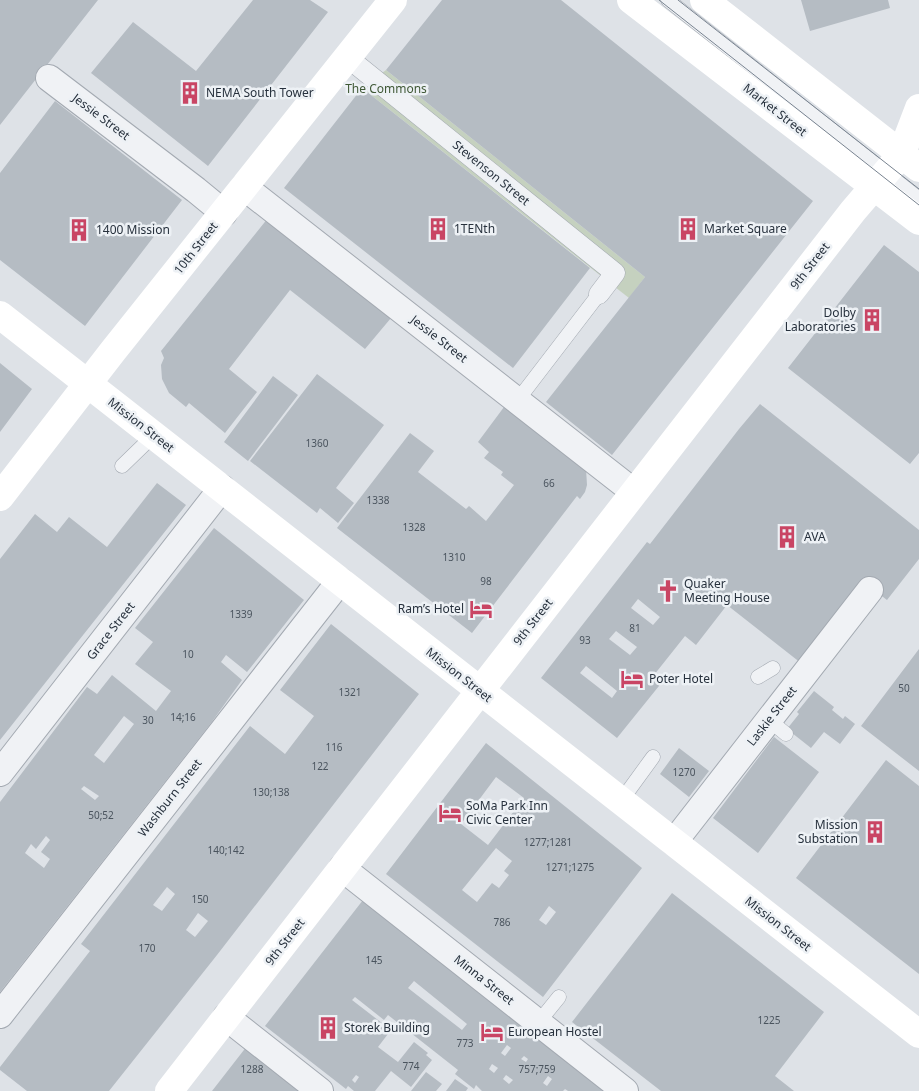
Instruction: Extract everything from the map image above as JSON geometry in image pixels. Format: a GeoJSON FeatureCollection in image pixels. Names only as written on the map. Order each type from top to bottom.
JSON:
{"type":"FeatureCollection","features":[{"type":"Feature","properties":{"kind":"main road","name":"10th Street"},"geometry":{"type":"LineString","coordinates":[[0,497],[393,0]]}},
{"type":"Feature","properties":{"kind":"main road","name":"Market Street"},"geometry":{"type":"LineString","coordinates":[[631,0],[900,166]]}},
{"type":"Feature","properties":{"kind":"main road","name":"Market Street"},"geometry":{"type":"LineString","coordinates":[[704,0],[900,166],[919,221]]}},
{"type":"Feature","properties":{"kind":"main road","name":"9th Street"},"geometry":{"type":"LineString","coordinates":[[169,1091],[848,217],[900,166],[919,108]]}},
{"type":"Feature","properties":{"kind":"main road","name":"Mission Street"},"geometry":{"type":"LineString","coordinates":[[0,315],[919,1034]]}},
{"type":"Feature","properties":{"kind":"street","name":"Stevenson Street"},"geometry":{"type":"LineString","coordinates":[[346,58],[615,273],[599,294]]}},
{"type":"Feature","properties":{"kind":"street","name":"Jessie Street"},"geometry":{"type":"LineString","coordinates":[[49,78],[224,213]]}},
{"type":"Feature","properties":{"kind":"street","name":"Jessie Street"},"geometry":{"type":"LineString","coordinates":[[244,187],[634,492]]}},
{"type":"Feature","properties":{"kind":"street","name":"Grace Street"},"geometry":{"type":"LineString","coordinates":[[0,773],[222,488]]}},
{"type":"Feature","properties":{"kind":"street","name":"Washburn Street"},"geometry":{"type":"LineString","coordinates":[[0,1015],[340,581]]}},
{"type":"Feature","properties":{"kind":"street","name":"Laskie Street"},"geometry":{"type":"LineString","coordinates":[[674,842],[778,727],[870,590]]}},
{"type":"Feature","properties":{"kind":"street","name":"Minna Street"},"geometry":{"type":"LineString","coordinates":[[342,868],[625,1091]]}},
{"type":"Feature","properties":{"kind":"street"},"geometry":{"type":"LineString","coordinates":[[226,1017],[320,1091]]}},
{"type":"Feature","properties":{"kind":"lane","name":"Market Street"},"geometry":{"type":"LineString","coordinates":[[668,0],[900,166],[919,199]]}},
{"type":"Feature","properties":{"kind":"lane"},"geometry":{"type":"LineString","coordinates":[[517,401],[599,294]]}},
{"type":"Feature","properties":{"kind":"lane"},"geometry":{"type":"LineString","coordinates":[[122,466],[154,435]]}},
{"type":"Feature","properties":{"kind":"lane"},"geometry":{"type":"LineString","coordinates":[[758,677],[773,668]]}},
{"type":"Feature","properties":{"kind":"lane"},"geometry":{"type":"LineString","coordinates":[[621,801],[654,757]]}},
{"type":"Feature","properties":{"kind":"lane"},"geometry":{"type":"LineString","coordinates":[[538,1023],[559,997]]}},
{"type":"Feature","properties":{"kind":"green space","name":"The Commons"},"geometry":{"type":"Polygon","coordinates":[[[386,70],[645,277],[629,298],[362,88],[386,70]]]}},
{"type":"Feature","properties":{"kind":"building"},"geometry":{"type":"Polygon","coordinates":[[[0,0],[98,0],[0,125],[0,0]]]}},
{"type":"Feature","properties":{"kind":"building","name":"NEMA South Tower"},"geometry":{"type":"Polygon","coordinates":[[[253,0],[310,0],[328,12],[208,166],[91,73],[133,22],[196,71],[253,0]]]}},
{"type":"Feature","properties":{"kind":"building","name":"Market Square"},"geometry":{"type":"Polygon","coordinates":[[[442,0],[561,0],[813,201],[612,455],[546,402],[645,277],[386,70],[442,0]]]}},
{"type":"Feature","properties":{"kind":"building"},"geometry":{"type":"Polygon","coordinates":[[[801,0],[888,0],[890,8],[810,31],[801,0]]]}},
{"type":"Feature","properties":{"kind":"building","name":"1TENth"},"geometry":{"type":"Polygon","coordinates":[[[362,88],[590,268],[513,368],[284,188],[362,88]]]}},
{"type":"Feature","properties":{"kind":"building","name":"1400 Mission"},"geometry":{"type":"Polygon","coordinates":[[[55,101],[182,200],[85,326],[0,260],[0,173],[55,101]]]}},
{"type":"Feature","properties":{"kind":"building"},"geometry":{"type":"Polygon","coordinates":[[[268,218],[391,318],[365,349],[290,290],[229,369],[257,392],[225,433],[189,403],[186,407],[169,393],[162,379],[161,365],[164,358],[161,351],[268,218]]]}},
{"type":"Feature","properties":{"kind":"building","name":"Dolby Laboratories"},"geometry":{"type":"Polygon","coordinates":[[[884,245],[919,272],[919,453],[910,464],[788,368],[884,245]]]}},
{"type":"Feature","properties":{"kind":"building"},"geometry":{"type":"Polygon","coordinates":[[[0,363],[32,389],[0,432],[0,363]]]}},
{"type":"Feature","properties":{"kind":"building"},"geometry":{"type":"Polygon","coordinates":[[[317,374],[384,425],[336,488],[354,503],[338,523],[320,508],[317,513],[250,461],[317,374]]]}},
{"type":"Feature","properties":{"kind":"building"},"geometry":{"type":"Polygon","coordinates":[[[273,376],[298,395],[248,461],[224,442],[273,376]]]}},
{"type":"Feature","properties":{"kind":"building","name":"AVA"},"geometry":{"type":"Polygon","coordinates":[[[760,404],[919,530],[919,559],[887,600],[870,587],[806,667],[727,605],[696,645],[685,636],[654,675],[663,681],[617,738],[541,678],[647,542],[650,544],[760,404]],[[638,599],[631,608],[653,625],[660,617],[638,599]],[[616,631],[609,639],[630,655],[637,647],[616,631]],[[586,666],[580,673],[612,698],[617,691],[586,666]]]}},
{"type":"Feature","properties":{"kind":"building"},"geometry":{"type":"Polygon","coordinates":[[[504,407],[586,469],[587,485],[580,499],[577,496],[472,633],[337,528],[410,433],[434,451],[418,472],[466,509],[469,506],[486,521],[514,485],[501,475],[503,472],[484,458],[489,452],[478,442],[504,407]]]}},
{"type":"Feature","properties":{"kind":"building"},"geometry":{"type":"Polygon","coordinates":[[[157,483],[186,505],[0,740],[0,559],[35,514],[57,532],[69,517],[107,547],[157,483]]]}},
{"type":"Feature","properties":{"kind":"building"},"geometry":{"type":"Polygon","coordinates":[[[214,528],[304,600],[247,672],[226,655],[221,662],[242,680],[211,723],[0,992],[0,802],[87,687],[97,694],[112,675],[156,711],[171,691],[135,664],[153,642],[135,628],[214,528]],[[124,716],[94,755],[104,763],[134,724],[124,716]],[[84,786],[81,789],[95,800],[99,796],[84,786]],[[46,836],[36,849],[31,844],[25,853],[44,868],[50,859],[41,852],[50,840],[46,836]]]}},
{"type":"Feature","properties":{"kind":"building"},"geometry":{"type":"Polygon","coordinates":[[[331,624],[419,694],[109,1091],[27,1091],[0,1070],[0,1067],[90,951],[81,944],[250,726],[285,754],[314,716],[280,690],[331,624]],[[167,887],[153,905],[162,911],[175,894],[167,887]],[[198,913],[186,930],[195,937],[208,921],[198,913]]]}},
{"type":"Feature","properties":{"kind":"building"},"geometry":{"type":"Polygon","coordinates":[[[919,649],[919,771],[861,726],[919,649]]]}},
{"type":"Feature","properties":{"kind":"building"},"geometry":{"type":"Polygon","coordinates":[[[814,691],[834,707],[832,710],[843,719],[845,716],[855,724],[840,744],[824,732],[811,748],[787,729],[799,714],[797,712],[814,691]]]}},
{"type":"Feature","properties":{"kind":"building"},"geometry":{"type":"Polygon","coordinates":[[[774,737],[819,772],[758,853],[713,818],[774,737]]]}},
{"type":"Feature","properties":{"kind":"building"},"geometry":{"type":"Polygon","coordinates":[[[486,743],[642,868],[543,997],[386,874],[486,743]],[[496,777],[461,824],[488,845],[524,798],[496,777]],[[496,848],[462,890],[477,902],[492,883],[499,888],[509,875],[504,871],[512,861],[496,848]],[[549,906],[539,920],[546,925],[556,912],[549,906]]]}},
{"type":"Feature","properties":{"kind":"building"},"geometry":{"type":"Polygon","coordinates":[[[679,748],[709,771],[689,797],[660,774],[679,748]]]}},
{"type":"Feature","properties":{"kind":"building","name":"Mission Substation"},"geometry":{"type":"Polygon","coordinates":[[[886,760],[919,786],[919,974],[796,878],[886,760]]]}},
{"type":"Feature","properties":{"kind":"building"},"geometry":{"type":"Polygon","coordinates":[[[672,893],[824,1012],[775,1076],[794,1091],[661,1091],[572,1022],[672,893]]]}},
{"type":"Feature","properties":{"kind":"building"},"geometry":{"type":"Polygon","coordinates":[[[363,900],[609,1091],[568,1091],[565,1089],[563,1091],[482,1091],[476,1085],[474,1089],[455,1074],[458,1070],[388,1015],[384,1020],[355,997],[352,1000],[391,1030],[378,1047],[398,1062],[414,1042],[428,1053],[426,1055],[432,1060],[411,1087],[391,1071],[375,1091],[354,1091],[348,1086],[346,1089],[265,1026],[363,900]],[[414,981],[408,988],[462,1030],[467,1024],[414,981]],[[507,1045],[501,1053],[505,1056],[511,1048],[507,1045]],[[524,1056],[521,1059],[526,1062],[528,1059],[524,1056]],[[492,1064],[489,1069],[494,1073],[498,1068],[492,1064]],[[356,1075],[352,1080],[355,1083],[359,1077],[356,1075]],[[506,1075],[503,1079],[509,1084],[513,1080],[506,1075]],[[548,1076],[543,1083],[547,1086],[552,1079],[548,1076]]]}},
{"type":"Feature","properties":{"kind":"building"},"geometry":{"type":"Polygon","coordinates":[[[247,1046],[303,1091],[212,1091],[247,1046]]]}},
{"type":"Feature","properties":{"kind":"building"},"geometry":{"type":"Polygon","coordinates":[[[426,1072],[442,1084],[436,1091],[411,1091],[426,1072]]]}},
{"type":"Feature","properties":{"kind":"building"},"geometry":{"type":"Polygon","coordinates":[[[455,1079],[468,1088],[466,1091],[446,1091],[455,1079]]]}},
{"type":"Feature","properties":{"kind":"tram line"},"geometry":{"type":"LineString","coordinates":[[659,0],[919,205]]}},
{"type":"Feature","properties":{"kind":"tram line"},"geometry":{"type":"LineString","coordinates":[[678,0],[919,189]]}},
{"type":"Feature","properties":{"kind":"place","name":"NEMA South Tower"},"geometry":{"type":"Point","coordinates":[190,93]}},
{"type":"Feature","properties":{"kind":"place","name":"1TENth"},"geometry":{"type":"Point","coordinates":[438,229]}},
{"type":"Feature","properties":{"kind":"place","name":"Market Square"},"geometry":{"type":"Point","coordinates":[688,229]}},
{"type":"Feature","properties":{"kind":"place","name":"1400 Mission"},"geometry":{"type":"Point","coordinates":[79,230]}},
{"type":"Feature","properties":{"kind":"place","name":"Dolby Laboratories"},"geometry":{"type":"Point","coordinates":[872,320]}},
{"type":"Feature","properties":{"kind":"place","name":"AVA"},"geometry":{"type":"Point","coordinates":[787,537]}},
{"type":"Feature","properties":{"kind":"place","name":"Quaker Meeting House"},"geometry":{"type":"Point","coordinates":[668,591]}},
{"type":"Feature","properties":{"kind":"place","name":"Ram’s Hotel"},"geometry":{"type":"Point","coordinates":[481,609]}},
{"type":"Feature","properties":{"kind":"place","name":"Poter Hotel"},"geometry":{"type":"Point","coordinates":[632,679]}},
{"type":"Feature","properties":{"kind":"place","name":"SoMa Park Inn Civic Center"},"geometry":{"type":"Point","coordinates":[450,813]}},
{"type":"Feature","properties":{"kind":"place","name":"Mission Substation"},"geometry":{"type":"Point","coordinates":[875,832]}},
{"type":"Feature","properties":{"kind":"place","name":"Storek Building"},"geometry":{"type":"Point","coordinates":[328,1028]}},
{"type":"Feature","properties":{"kind":"place","name":"European Hostel"},"geometry":{"type":"Point","coordinates":[492,1032]}}]}
